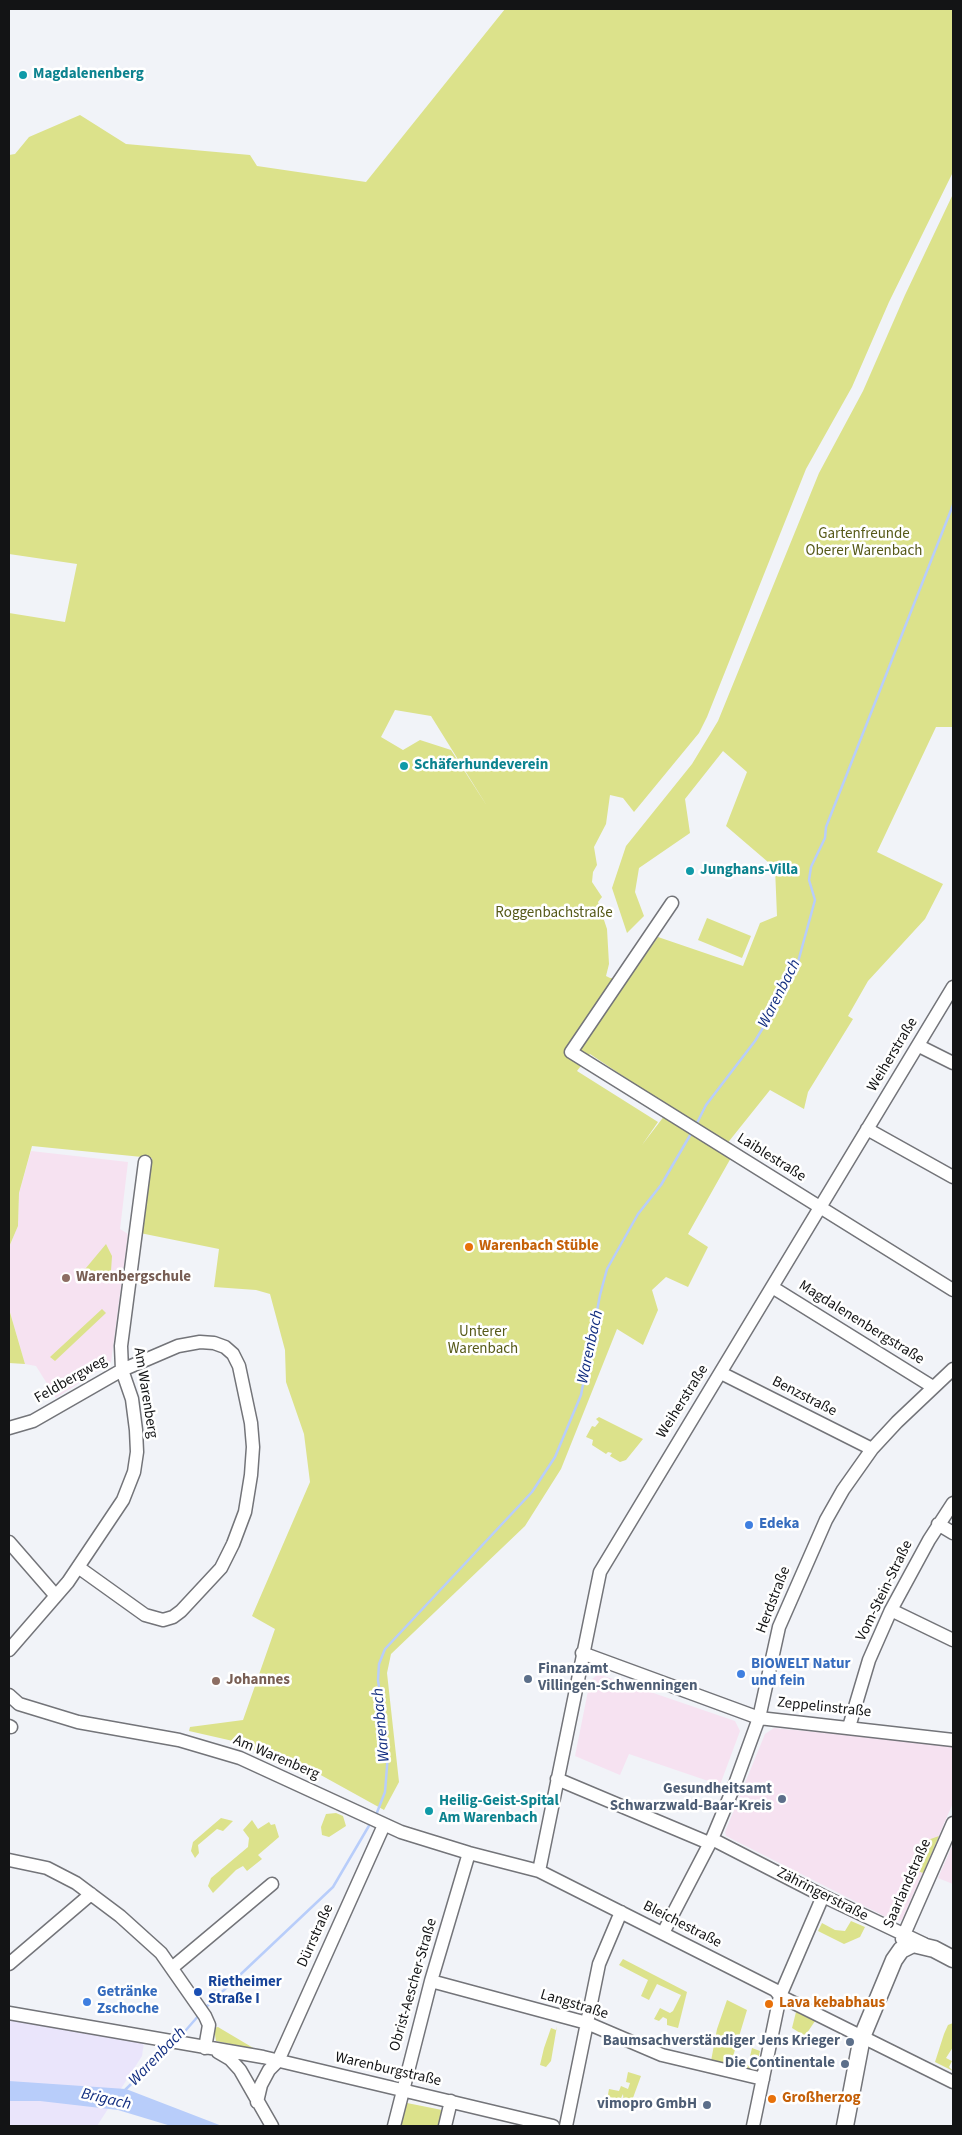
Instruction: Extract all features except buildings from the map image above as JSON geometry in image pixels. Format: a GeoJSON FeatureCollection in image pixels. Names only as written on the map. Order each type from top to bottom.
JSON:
{"type":"FeatureCollection","features":[{"type":"Feature","properties":{"kind":"main road","name":"Zähringerstraße"},"geometry":{"type":"LineString","coordinates":[[894,1960],[908,1945],[934,1949],[953,1960]]}},
{"type":"Feature","properties":{"kind":"main road"},"geometry":{"type":"LineString","coordinates":[[845,2126],[862,2037],[894,1960]]}},
{"type":"Feature","properties":{"kind":"street","name":"Laiblestraße"},"geometry":{"type":"LineString","coordinates":[[672,903],[571,1052],[953,1290]]}},
{"type":"Feature","properties":{"kind":"street","name":"Weiherstraße"},"geometry":{"type":"LineString","coordinates":[[539,1871],[556,1779],[600,1572],[953,987]]}},
{"type":"Feature","properties":{"kind":"street"},"geometry":{"type":"LineString","coordinates":[[919,1046],[953,1063]]}},
{"type":"Feature","properties":{"kind":"street"},"geometry":{"type":"LineString","coordinates":[[867,1129],[953,1177]]}},
{"type":"Feature","properties":{"kind":"street","name":"Am Warenberg"},"geometry":{"type":"LineString","coordinates":[[9,1650],[56,1596],[78,1567],[123,1500],[134,1472],[137,1452],[136,1430],[132,1399],[122,1370],[123,1324],[144,1162]]}},
{"type":"Feature","properties":{"kind":"street","name":"Magdalenenbergstraße"},"geometry":{"type":"LineString","coordinates":[[772,1287],[933,1387]]}},
{"type":"Feature","properties":{"kind":"street","name":"Feldbergweg"},"geometry":{"type":"LineString","coordinates":[[9,1428],[33,1421],[122,1370],[170,1349],[200,1342],[220,1345],[233,1354],[239,1366],[252,1423],[251,1474],[244,1512],[234,1544],[221,1568],[206,1586],[173,1617],[163,1620],[145,1615],[78,1567]]}},
{"type":"Feature","properties":{"kind":"street","name":"Herdstraße"},"geometry":{"type":"LineString","coordinates":[[663,1933],[710,1841],[735,1784],[759,1718],[779,1627],[830,1513],[843,1490],[872,1449],[953,1369]]}},
{"type":"Feature","properties":{"kind":"street","name":"Benzstraße"},"geometry":{"type":"LineString","coordinates":[[720,1373],[872,1449]]}},
{"type":"Feature","properties":{"kind":"street","name":"Vom-Stein-Straße"},"geometry":{"type":"LineString","coordinates":[[849,1726],[870,1660],[891,1610],[938,1524],[953,1503]]}},
{"type":"Feature","properties":{"kind":"street"},"geometry":{"type":"LineString","coordinates":[[938,1524],[953,1533]]}},
{"type":"Feature","properties":{"kind":"street"},"geometry":{"type":"LineString","coordinates":[[9,1542],[56,1596]]}},
{"type":"Feature","properties":{"kind":"street"},"geometry":{"type":"LineString","coordinates":[[891,1610],[953,1640]]}},
{"type":"Feature","properties":{"kind":"street","name":"Zeppelinstraße"},"geometry":{"type":"LineString","coordinates":[[582,1653],[759,1718],[849,1726],[953,1740]]}},
{"type":"Feature","properties":{"kind":"street","name":"Am Warenberg"},"geometry":{"type":"LineString","coordinates":[[9,1695],[19,1704],[69,1720],[179,1740],[240,1758],[381,1824]]}},
{"type":"Feature","properties":{"kind":"street","name":"Zähringerstraße"},"geometry":{"type":"LineString","coordinates":[[556,1779],[710,1841],[934,1949]]}},
{"type":"Feature","properties":{"kind":"street","name":"Saarlandstraße"},"geometry":{"type":"LineString","coordinates":[[894,1960],[953,1823]]}},
{"type":"Feature","properties":{"kind":"street","name":"Bleichestraße"},"geometry":{"type":"LineString","coordinates":[[381,1824],[469,1853],[539,1871],[775,1990],[780,1996],[953,2082]]}},
{"type":"Feature","properties":{"kind":"street","name":"Dürrstraße"},"geometry":{"type":"LineString","coordinates":[[257,2102],[261,2085],[269,2070],[278,2061],[381,1824]]}},
{"type":"Feature","properties":{"kind":"street","name":"Obrist-Aescher-Straße"},"geometry":{"type":"LineString","coordinates":[[394,2126],[431,1981],[469,1853]]}},
{"type":"Feature","properties":{"kind":"street"},"geometry":{"type":"LineString","coordinates":[[9,1860],[55,1871],[91,1894],[154,1947],[173,1967],[205,2016],[209,2025],[209,2048],[237,2065],[272,2126]]}},
{"type":"Feature","properties":{"kind":"street"},"geometry":{"type":"LineString","coordinates":[[173,1967],[272,1884]]}},
{"type":"Feature","properties":{"kind":"street"},"geometry":{"type":"LineString","coordinates":[[9,1964],[91,1894]]}},
{"type":"Feature","properties":{"kind":"street"},"geometry":{"type":"LineString","coordinates":[[753,2126],[780,1996],[823,1896]]}},
{"type":"Feature","properties":{"kind":"street"},"geometry":{"type":"LineString","coordinates":[[566,2126],[599,1964],[621,1912]]}},
{"type":"Feature","properties":{"kind":"street","name":"Langstraße"},"geometry":{"type":"LineString","coordinates":[[431,1981],[587,2023],[662,2055],[763,2079]]}},
{"type":"Feature","properties":{"kind":"street","name":"Warenburgstraße"},"geometry":{"type":"LineString","coordinates":[[9,2013],[278,2061],[554,2126]]}},
{"type":"Feature","properties":{"kind":"street"},"geometry":{"type":"LineString","coordinates":[[445,2126],[451,2101]]}},
{"type":"Feature","properties":{"kind":"shaded area","name":"Warenbergschule"},"geometry":{"type":"Polygon","coordinates":[[[31,1151],[128,1162],[120,1229],[128,1234],[111,1362],[56,1398],[36,1366],[25,1364],[9,1309],[9,1247],[18,1226],[19,1193],[31,1151]]]}},
{"type":"Feature","properties":{"kind":"shaded area"},"geometry":{"type":"Polygon","coordinates":[[[598,1674],[735,1721],[740,1731],[720,1785],[629,1754],[620,1775],[575,1756],[590,1681],[598,1674]]]}},
{"type":"Feature","properties":{"kind":"shaded area"},"geometry":{"type":"Polygon","coordinates":[[[774,1728],[953,1745],[953,1803],[902,1920],[896,1922],[726,1836],[725,1832],[765,1734],[774,1728]]]}},
{"type":"Feature","properties":{"kind":"shaded area"},"geometry":{"type":"Polygon","coordinates":[[[953,1844],[953,1884],[938,1878],[953,1844]]]}},
{"type":"Feature","properties":{"kind":"shaded area"},"geometry":{"type":"Polygon","coordinates":[[[9,2020],[144,2042],[142,2056],[97,2126],[9,2126],[9,2020]]]}},
{"type":"Feature","properties":{"kind":"green space"},"geometry":{"type":"Polygon","coordinates":[[[505,9],[953,9],[953,172],[889,302],[852,387],[806,469],[699,733],[634,812],[623,798],[610,795],[606,824],[594,847],[597,865],[593,872],[592,882],[602,897],[598,902],[607,929],[609,964],[606,976],[610,978],[629,978],[658,937],[743,966],[760,923],[777,916],[775,868],[726,826],[747,772],[723,751],[685,799],[690,833],[639,868],[635,892],[644,916],[627,933],[612,888],[626,846],[692,764],[718,721],[819,473],[863,391],[905,295],[953,194],[953,727],[936,727],[877,852],[943,884],[925,919],[868,981],[848,1016],[853,1019],[808,1092],[804,1109],[770,1090],[726,1145],[590,1054],[577,1071],[658,1122],[642,1145],[665,1115],[732,1156],[688,1234],[708,1247],[688,1287],[666,1277],[652,1290],[658,1310],[643,1345],[617,1329],[561,1469],[525,1526],[391,1654],[387,1673],[399,1782],[384,1810],[299,1763],[262,1753],[233,1741],[189,1731],[190,1727],[243,1720],[275,1629],[252,1616],[310,1482],[304,1434],[286,1382],[285,1350],[270,1294],[256,1290],[214,1287],[219,1249],[140,1233],[152,1158],[32,1146],[19,1193],[18,1226],[9,1247],[9,613],[65,622],[77,564],[9,554],[9,155],[15,154],[29,137],[80,115],[126,144],[250,155],[257,166],[366,182],[505,9]],[[395,710],[381,737],[403,750],[420,740],[451,750],[487,806],[431,716],[395,710]]]}},
{"type":"Feature","properties":{"kind":"green space"},"geometry":{"type":"Polygon","coordinates":[[[707,918],[751,936],[742,958],[698,940],[707,918]]]}},
{"type":"Feature","properties":{"kind":"green space"},"geometry":{"type":"Polygon","coordinates":[[[106,1244],[112,1256],[111,1271],[97,1282],[89,1282],[81,1274],[106,1244]]]}},
{"type":"Feature","properties":{"kind":"green space"},"geometry":{"type":"Polygon","coordinates":[[[9,1309],[25,1364],[9,1363],[9,1309]]]}},
{"type":"Feature","properties":{"kind":"green space"},"geometry":{"type":"Polygon","coordinates":[[[102,1309],[106,1313],[55,1361],[50,1357],[102,1309]]]}},
{"type":"Feature","properties":{"kind":"green space"},"geometry":{"type":"Polygon","coordinates":[[[599,1417],[643,1439],[626,1460],[620,1462],[610,1456],[612,1453],[608,1452],[606,1454],[592,1445],[593,1440],[586,1437],[592,1426],[595,1427],[599,1422],[596,1419],[599,1417]]]}},
{"type":"Feature","properties":{"kind":"green space"},"geometry":{"type":"Polygon","coordinates":[[[336,1813],[343,1816],[346,1826],[329,1837],[322,1835],[321,1827],[326,1814],[336,1813]]]}},
{"type":"Feature","properties":{"kind":"green space"},"geometry":{"type":"Polygon","coordinates":[[[221,1818],[233,1821],[223,1831],[217,1829],[198,1845],[199,1853],[195,1858],[191,1851],[193,1842],[221,1818]]]}},
{"type":"Feature","properties":{"kind":"green space"},"geometry":{"type":"Polygon","coordinates":[[[252,1820],[258,1829],[269,1822],[271,1825],[275,1824],[279,1837],[258,1855],[262,1859],[247,1871],[243,1866],[236,1870],[213,1893],[208,1886],[211,1878],[248,1847],[249,1838],[243,1830],[252,1820]]]}},
{"type":"Feature","properties":{"kind":"green space"},"geometry":{"type":"Polygon","coordinates":[[[939,1836],[923,1873],[918,1871],[926,1854],[920,1847],[922,1842],[939,1836]]]}},
{"type":"Feature","properties":{"kind":"green space"},"geometry":{"type":"Polygon","coordinates":[[[851,1921],[865,1927],[860,1937],[844,1944],[818,1931],[822,1923],[835,1930],[845,1931],[851,1921]]]}},
{"type":"Feature","properties":{"kind":"green space"},"geometry":{"type":"Polygon","coordinates":[[[623,1959],[687,1992],[678,2028],[667,2025],[667,2019],[663,2017],[659,2021],[654,2019],[660,2008],[670,2013],[673,2011],[681,1995],[657,1984],[649,2000],[641,1996],[648,1980],[619,1965],[623,1959]]]}},
{"type":"Feature","properties":{"kind":"green space"},"geometry":{"type":"Polygon","coordinates":[[[727,2000],[747,2010],[731,2063],[748,2065],[752,2048],[760,2051],[755,2072],[711,2061],[717,2029],[727,2000]]]}},
{"type":"Feature","properties":{"kind":"green space"},"geometry":{"type":"Polygon","coordinates":[[[796,2012],[815,2021],[805,2036],[792,2028],[796,2012]]]}},
{"type":"Feature","properties":{"kind":"green space"},"geometry":{"type":"Polygon","coordinates":[[[953,2023],[953,2047],[946,2058],[952,2061],[949,2067],[953,2071],[935,2062],[948,2025],[953,2023]]]}},
{"type":"Feature","properties":{"kind":"green space"},"geometry":{"type":"Polygon","coordinates":[[[557,2026],[551,2061],[546,2067],[540,2065],[551,2028],[556,2030],[557,2026]]]}},
{"type":"Feature","properties":{"kind":"green space"},"geometry":{"type":"Polygon","coordinates":[[[218,2027],[255,2049],[216,2041],[214,2028],[218,2027]]]}},
{"type":"Feature","properties":{"kind":"green space"},"geometry":{"type":"Polygon","coordinates":[[[628,2072],[641,2076],[630,2106],[624,2105],[623,2094],[619,2102],[607,2100],[609,2089],[619,2091],[621,2086],[628,2089],[630,2083],[626,2082],[628,2072]]]}},
{"type":"Feature","properties":{"kind":"green space"},"geometry":{"type":"Polygon","coordinates":[[[407,2103],[442,2110],[440,2126],[400,2126],[407,2103]]]}},
{"type":"Feature","properties":{"kind":"water","name":"Brigach"},"geometry":{"type":"Polygon","coordinates":[[[9,2081],[126,2089],[222,2126],[171,2126],[118,2110],[40,2101],[9,2101],[9,2081]]]}},
{"type":"Feature","properties":{"kind":"waterway","name":"Warenbach"},"geometry":{"type":"LineString","coordinates":[[696,1125],[706,1105],[755,1041],[782,996],[798,962],[815,900],[809,880],[811,867],[825,838],[826,827],[953,505]]}},
{"type":"Feature","properties":{"kind":"waterway","name":"Warenbach"},"geometry":{"type":"LineString","coordinates":[[376,1815],[385,1792],[388,1754],[378,1680],[379,1664],[385,1649],[532,1492],[555,1457],[581,1395],[600,1295],[607,1269],[638,1214],[661,1185],[692,1132]]}},
{"type":"Feature","properties":{"kind":"waterway","name":"Warenbach"},"geometry":{"type":"LineString","coordinates":[[205,2008],[333,1887],[370,1824]]}},
{"type":"Feature","properties":{"kind":"waterway","name":"Warenbach"},"geometry":{"type":"LineString","coordinates":[[179,2038],[200,2014]]}},
{"type":"Feature","properties":{"kind":"waterway","name":"Warenbach"},"geometry":{"type":"LineString","coordinates":[[125,2090],[171,2045]]}},
{"type":"Feature","properties":{"kind":"place","name":"Magdalenenberg"},"geometry":{"type":"Point","coordinates":[23,75]}},
{"type":"Feature","properties":{"kind":"place","name":"Schäferhundeverein"},"geometry":{"type":"Point","coordinates":[404,766]}},
{"type":"Feature","properties":{"kind":"place","name":"Junghans-Villa"},"geometry":{"type":"Point","coordinates":[690,871]}},
{"type":"Feature","properties":{"kind":"place","name":"Warenbach Stüble"},"geometry":{"type":"Point","coordinates":[469,1247]}},
{"type":"Feature","properties":{"kind":"place","name":"Warenbergschule"},"geometry":{"type":"Point","coordinates":[66,1278]}},
{"type":"Feature","properties":{"kind":"place","name":"Edeka"},"geometry":{"type":"Point","coordinates":[749,1525]}},
{"type":"Feature","properties":{"kind":"place","name":"BIOWELT Natur und fein"},"geometry":{"type":"Point","coordinates":[741,1674]}},
{"type":"Feature","properties":{"kind":"place","name":"Finanzamt Villingen-Schwenningen"},"geometry":{"type":"Point","coordinates":[528,1679]}},
{"type":"Feature","properties":{"kind":"place","name":"Johannes"},"geometry":{"type":"Point","coordinates":[216,1681]}},
{"type":"Feature","properties":{"kind":"place","name":"Gesundheitsamt Schwarzwald-Baar-Kreis"},"geometry":{"type":"Point","coordinates":[782,1799]}},
{"type":"Feature","properties":{"kind":"place","name":"Heilig-Geist-Spital Am Warenbach"},"geometry":{"type":"Point","coordinates":[429,1811]}},
{"type":"Feature","properties":{"kind":"place","name":"Rietheimer Straße I"},"geometry":{"type":"Point","coordinates":[198,1992]}},
{"type":"Feature","properties":{"kind":"place","name":"Getränke Zschoche"},"geometry":{"type":"Point","coordinates":[87,2002]}},
{"type":"Feature","properties":{"kind":"place","name":"Lava kebabhaus"},"geometry":{"type":"Point","coordinates":[769,2004]}},
{"type":"Feature","properties":{"kind":"place","name":"Baumsachverständiger Jens Krieger"},"geometry":{"type":"Point","coordinates":[850,2042]}},
{"type":"Feature","properties":{"kind":"place","name":"Die Continentale"},"geometry":{"type":"Point","coordinates":[845,2064]}},
{"type":"Feature","properties":{"kind":"place","name":"Großherzog"},"geometry":{"type":"Point","coordinates":[772,2099]}},
{"type":"Feature","properties":{"kind":"place","name":"vimopro GmbH"},"geometry":{"type":"Point","coordinates":[707,2105]}},
{"type":"Feature","properties":{"kind":"park label","name":"Gartenfreunde Oberer Warenbach"},"geometry":{"type":"Point","coordinates":[864,544]}},
{"type":"Feature","properties":{"kind":"park label","name":"Roggenbachstraße"},"geometry":{"type":"Point","coordinates":[554,914]}},
{"type":"Feature","properties":{"kind":"park label","name":"Unterer Warenbach"},"geometry":{"type":"Point","coordinates":[483,1342]}}]}
